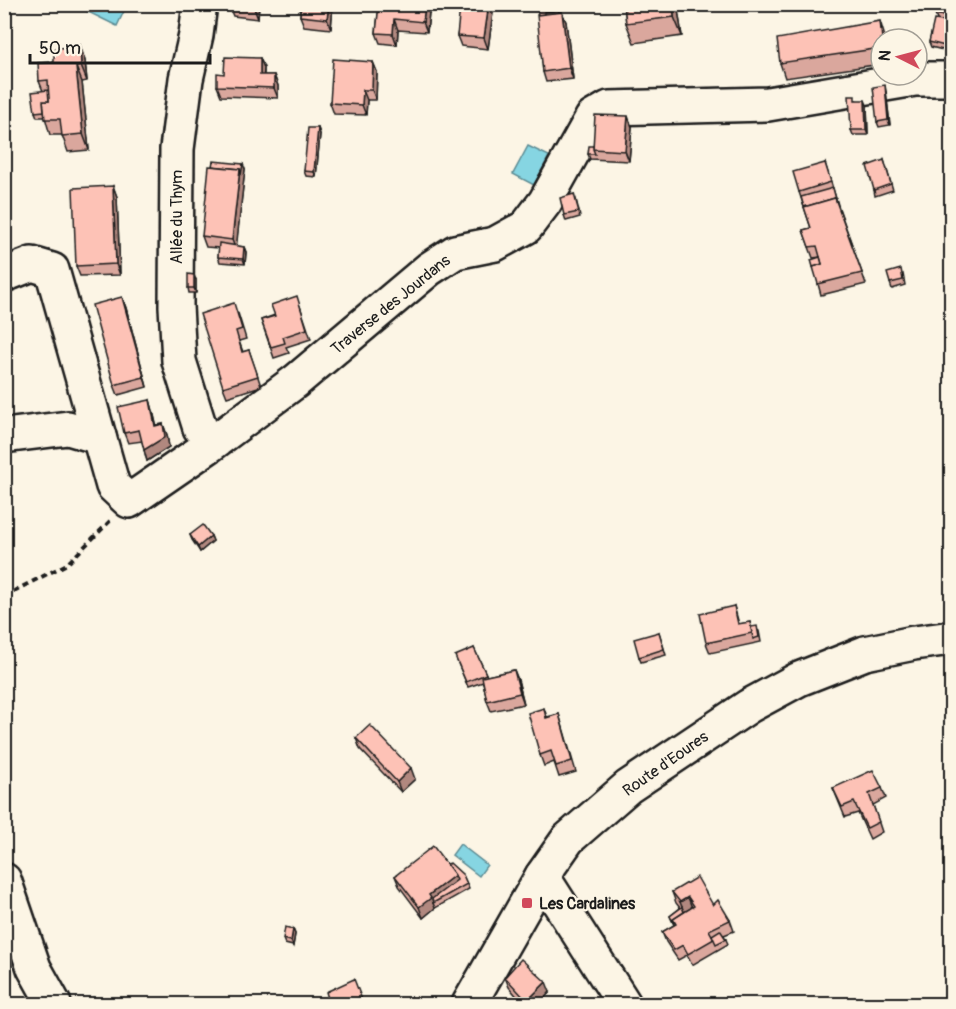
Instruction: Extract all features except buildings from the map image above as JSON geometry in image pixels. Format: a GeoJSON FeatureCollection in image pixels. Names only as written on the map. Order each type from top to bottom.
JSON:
{"type":"FeatureCollection","features":[{"type":"Feature","properties":{"kind":"street","name":"Allée du Thym"},"geometry":{"type":"LineString","coordinates":[[200,4],[186,79],[177,149],[176,284],[179,361],[200,428]]}},
{"type":"Feature","properties":{"kind":"street","name":"Traverse des Jourdans"},"geometry":{"type":"LineString","coordinates":[[129,501],[209,446],[296,381],[429,269],[455,252],[495,244],[526,227],[546,202],[592,118],[609,108],[768,104],[915,79],[951,79]]}},
{"type":"Feature","properties":{"kind":"street"},"geometry":{"type":"LineString","coordinates":[[4,275],[32,264],[52,270],[113,486],[129,501]]}},
{"type":"Feature","properties":{"kind":"street"},"geometry":{"type":"LineString","coordinates":[[4,436],[68,428],[99,438]]}},
{"type":"Feature","properties":{"kind":"street","name":"Route d'Eoures"},"geometry":{"type":"LineString","coordinates":[[469,1005],[542,876],[568,839],[628,787],[749,706],[799,679],[865,653],[951,638]]}},
{"type":"Feature","properties":{"kind":"street"},"geometry":{"type":"LineString","coordinates":[[542,876],[624,1005]]}},
{"type":"Feature","properties":{"kind":"street"},"geometry":{"type":"LineString","coordinates":[[4,880],[34,968],[54,1005]]}},
{"type":"Feature","properties":{"kind":"path"},"geometry":{"type":"LineString","coordinates":[[4,596],[67,564],[129,501]]}},
{"type":"Feature","properties":{"kind":"water"},"geometry":{"type":"Polygon","coordinates":[[[80,4],[112,5],[124,11],[117,26],[78,7],[80,4]]]}},
{"type":"Feature","properties":{"kind":"water"},"geometry":{"type":"Polygon","coordinates":[[[528,146],[549,156],[534,185],[513,174],[528,146]]]}},
{"type":"Feature","properties":{"kind":"water"},"geometry":{"type":"Polygon","coordinates":[[[460,844],[487,865],[479,876],[452,855],[460,844]]]}},
{"type":"Feature","properties":{"kind":"place","name":"Les Cardalines"},"geometry":{"type":"Point","coordinates":[527,903]}}]}
